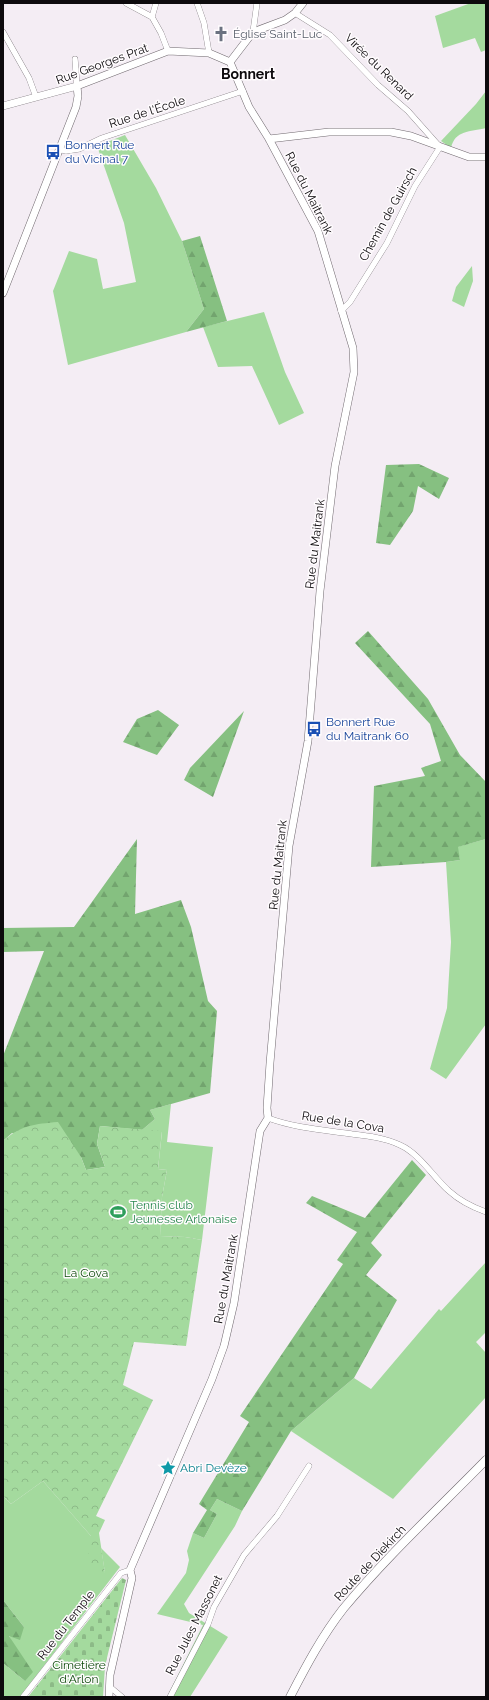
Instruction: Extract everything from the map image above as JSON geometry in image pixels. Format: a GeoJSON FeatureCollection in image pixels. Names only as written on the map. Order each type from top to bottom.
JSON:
{"type":"FeatureCollection","features":[{"type":"Feature","properties":{"kind":"main road","name":"Route de Diekirch"},"geometry":{"type":"LineString","coordinates":[[290,1697],[318,1644],[343,1609],[403,1543],[486,1460]]}},
{"type":"Feature","properties":{"kind":"street"},"geometry":{"type":"LineString","coordinates":[[126,3],[152,17],[161,33],[168,51]]}},
{"type":"Feature","properties":{"kind":"street"},"geometry":{"type":"LineString","coordinates":[[152,17],[156,3]]}},
{"type":"Feature","properties":{"kind":"street"},"geometry":{"type":"LineString","coordinates":[[197,3],[204,23],[209,53],[230,62],[253,32],[257,3]]}},
{"type":"Feature","properties":{"kind":"street"},"geometry":{"type":"LineString","coordinates":[[253,32],[285,20],[295,13],[303,3]]}},
{"type":"Feature","properties":{"kind":"street","name":"Virée du Renard"},"geometry":{"type":"LineString","coordinates":[[295,13],[330,35],[378,85],[408,111],[440,147]]}},
{"type":"Feature","properties":{"kind":"street"},"geometry":{"type":"LineString","coordinates":[[3,32],[29,78],[36,97]]}},
{"type":"Feature","properties":{"kind":"street","name":"Rue Georges Prat"},"geometry":{"type":"LineString","coordinates":[[3,106],[77,86],[168,51],[209,53]]}},
{"type":"Feature","properties":{"kind":"street"},"geometry":{"type":"LineString","coordinates":[[3,293],[78,101],[75,59]]}},
{"type":"Feature","properties":{"kind":"street","name":"Rue du Maitrank"},"geometry":{"type":"LineString","coordinates":[[109,1697],[110,1675],[132,1578],[130,1570],[209,1386],[224,1346],[234,1303],[260,1131],[268,1118],[270,1063],[289,846],[308,741],[320,591],[335,470],[354,372],[353,348],[318,231],[269,139],[249,107],[230,62]]}},
{"type":"Feature","properties":{"kind":"street","name":"Rue de l'École"},"geometry":{"type":"LineString","coordinates":[[59,149],[66,152],[79,150],[102,138],[243,91]]}},
{"type":"Feature","properties":{"kind":"street"},"geometry":{"type":"LineString","coordinates":[[269,139],[312,133],[375,131],[411,136],[469,157],[486,157]]}},
{"type":"Feature","properties":{"kind":"street","name":"Chemin de Guirsch"},"geometry":{"type":"LineString","coordinates":[[341,310],[350,302],[387,243],[415,186],[440,147]]}},
{"type":"Feature","properties":{"kind":"street","name":"Rue de la Cova"},"geometry":{"type":"LineString","coordinates":[[268,1118],[283,1123],[305,1127],[371,1136],[402,1145],[417,1157],[448,1190],[460,1200],[472,1207],[486,1212]]}},
{"type":"Feature","properties":{"kind":"street","name":"Rue Jules Massonet"},"geometry":{"type":"LineString","coordinates":[[170,1697],[208,1624],[214,1607],[244,1555],[277,1516],[309,1466]]}},
{"type":"Feature","properties":{"kind":"street","name":"Rue du Temple"},"geometry":{"type":"LineString","coordinates":[[23,1697],[114,1581],[121,1573],[130,1570]]}},
{"type":"Feature","properties":{"kind":"street"},"geometry":{"type":"LineString","coordinates":[[110,1687],[122,1697]]}},
{"type":"Feature","properties":{"kind":"green space"},"geometry":{"type":"Polygon","coordinates":[[[471,3],[486,3],[486,50],[481,52],[475,38],[443,48],[435,16],[471,3]]]}},
{"type":"Feature","properties":{"kind":"green space"},"geometry":{"type":"Polygon","coordinates":[[[486,91],[486,128],[469,131],[460,135],[453,142],[451,148],[441,141],[476,104],[486,91]]]}},
{"type":"Feature","properties":{"kind":"green space"},"geometry":{"type":"Polygon","coordinates":[[[125,135],[156,188],[182,241],[204,309],[186,332],[68,365],[53,291],[69,251],[97,259],[103,289],[136,282],[124,223],[97,146],[125,135]]]}},
{"type":"Feature","properties":{"kind":"green space"},"geometry":{"type":"Polygon","coordinates":[[[200,236],[227,321],[186,332],[204,309],[182,241],[200,236]]]}},
{"type":"Feature","properties":{"kind":"green space"},"geometry":{"type":"Polygon","coordinates":[[[472,266],[473,281],[464,307],[452,301],[456,287],[472,266]]]}},
{"type":"Feature","properties":{"kind":"green space"},"geometry":{"type":"Polygon","coordinates":[[[264,312],[285,372],[304,413],[279,425],[252,366],[218,367],[203,327],[264,312]]]}},
{"type":"Feature","properties":{"kind":"green space"},"geometry":{"type":"Polygon","coordinates":[[[419,464],[449,478],[439,499],[418,486],[413,511],[390,545],[376,543],[386,465],[419,464]]]}},
{"type":"Feature","properties":{"kind":"green space"},"geometry":{"type":"Polygon","coordinates":[[[368,631],[428,699],[460,755],[486,782],[486,839],[458,847],[460,860],[371,867],[374,786],[425,776],[421,768],[441,761],[430,724],[355,643],[368,631]]]}},
{"type":"Feature","properties":{"kind":"green space"},"geometry":{"type":"Polygon","coordinates":[[[158,710],[179,725],[157,755],[123,742],[137,719],[158,710]]]}},
{"type":"Feature","properties":{"kind":"green space"},"geometry":{"type":"Polygon","coordinates":[[[244,711],[213,797],[184,780],[190,768],[244,711]]]}},
{"type":"Feature","properties":{"kind":"green space"},"geometry":{"type":"Polygon","coordinates":[[[137,839],[135,914],[181,900],[191,927],[208,1001],[217,1011],[210,1093],[150,1110],[155,1119],[142,1130],[100,1126],[97,1144],[105,1167],[86,1170],[81,1157],[12,1133],[3,1141],[3,1056],[44,951],[3,952],[3,928],[74,927],[137,839]]]}},
{"type":"Feature","properties":{"kind":"green space"},"geometry":{"type":"Polygon","coordinates":[[[486,839],[486,1024],[446,1079],[430,1069],[447,1008],[451,942],[446,862],[460,860],[457,847],[486,839]]]}},
{"type":"Feature","properties":{"kind":"green space"},"geometry":{"type":"Polygon","coordinates":[[[171,1104],[167,1142],[213,1147],[202,1240],[185,1237],[160,1236],[162,1197],[167,1170],[158,1169],[162,1132],[142,1130],[155,1119],[150,1110],[171,1104]]]}},
{"type":"Feature","properties":{"kind":"green space","name":"La Cova"},"geometry":{"type":"Polygon","coordinates":[[[58,1122],[81,1157],[86,1170],[105,1167],[97,1144],[100,1126],[162,1131],[158,1169],[167,1170],[162,1197],[160,1236],[185,1237],[202,1240],[186,1346],[134,1342],[123,1385],[153,1400],[96,1516],[105,1520],[99,1533],[105,1573],[87,1562],[91,1536],[43,1481],[11,1504],[3,1496],[3,1141],[22,1128],[58,1122]]]}},
{"type":"Feature","properties":{"kind":"green space"},"geometry":{"type":"Polygon","coordinates":[[[412,1160],[426,1175],[371,1243],[382,1255],[366,1275],[397,1300],[354,1378],[291,1431],[242,1511],[217,1499],[210,1510],[217,1514],[204,1538],[193,1533],[207,1510],[199,1504],[249,1422],[240,1416],[343,1264],[337,1260],[357,1232],[306,1203],[312,1196],[365,1218],[412,1160]]]}},
{"type":"Feature","properties":{"kind":"green space"},"geometry":{"type":"Polygon","coordinates":[[[486,1262],[486,1332],[476,1342],[486,1353],[486,1397],[393,1499],[291,1431],[354,1378],[371,1389],[439,1309],[441,1311],[486,1262]]]}},
{"type":"Feature","properties":{"kind":"green space"},"geometry":{"type":"Polygon","coordinates":[[[43,1481],[91,1536],[105,1573],[101,1548],[120,1567],[20,1697],[3,1697],[3,1663],[25,1681],[9,1635],[24,1627],[3,1600],[3,1496],[11,1504],[43,1481]]]}},
{"type":"Feature","properties":{"kind":"green space"},"geometry":{"type":"Polygon","coordinates":[[[217,1499],[242,1511],[235,1526],[184,1604],[189,1613],[228,1637],[190,1697],[167,1697],[203,1625],[157,1614],[186,1573],[189,1560],[187,1551],[193,1533],[204,1538],[217,1514],[210,1510],[217,1499]]]}},
{"type":"Feature","properties":{"kind":"green space","name":"Cimetière d'Arlon"},"geometry":{"type":"Polygon","coordinates":[[[122,1578],[126,1580],[105,1666],[103,1697],[28,1697],[122,1578]]]}},
{"type":"Feature","properties":{"kind":"green space"},"geometry":{"type":"Polygon","coordinates":[[[3,1600],[24,1627],[20,1640],[9,1636],[33,1672],[25,1681],[3,1663],[3,1600]]]}},
{"type":"Feature","properties":{"kind":"place","name":"Église Saint-Luc"},"geometry":{"type":"Point","coordinates":[221,34]}},
{"type":"Feature","properties":{"kind":"place","name":"Bonnert Rue du Vicinal 7"},"geometry":{"type":"Point","coordinates":[53,152]}},
{"type":"Feature","properties":{"kind":"place","name":"Bonnert Rue du Maitrank 60"},"geometry":{"type":"Point","coordinates":[314,729]}},
{"type":"Feature","properties":{"kind":"place","name":"Tennis club Jeunesse Arlonaise"},"geometry":{"type":"Point","coordinates":[118,1212]}},
{"type":"Feature","properties":{"kind":"place","name":"Abri Devèze"},"geometry":{"type":"Point","coordinates":[168,1468]}},
{"type":"Feature","properties":{"kind":"district","name":"Bonnert"},"geometry":{"type":"Point","coordinates":[248,74]}}]}
